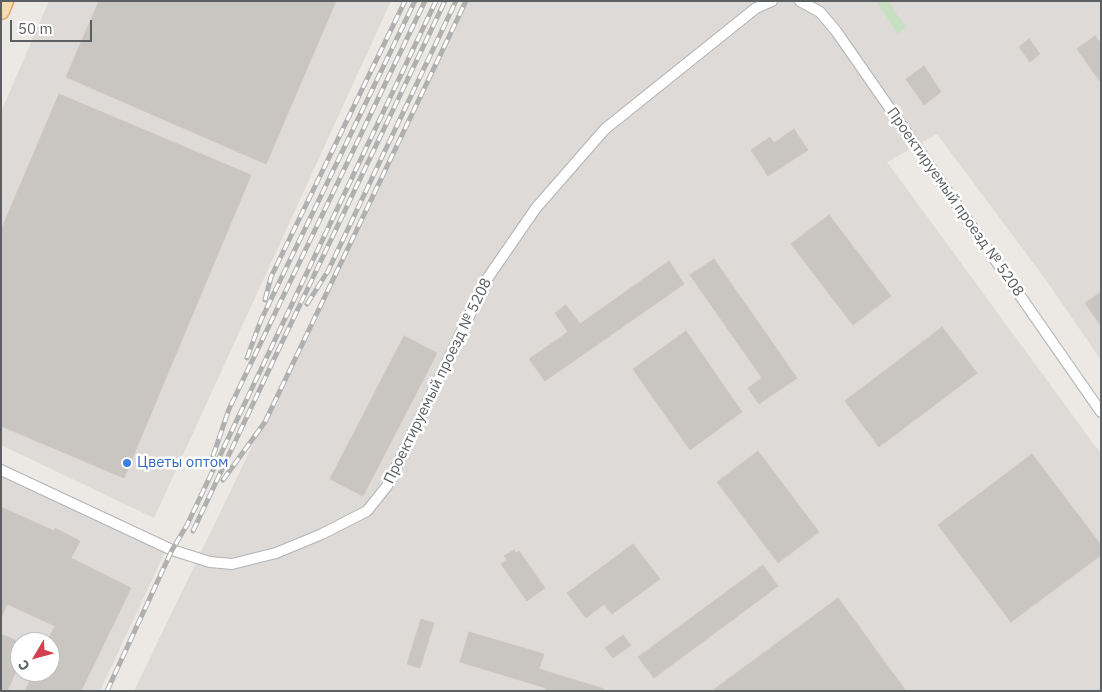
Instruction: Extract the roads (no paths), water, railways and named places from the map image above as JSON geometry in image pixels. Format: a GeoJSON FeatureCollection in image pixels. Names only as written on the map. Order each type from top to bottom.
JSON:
{"type":"FeatureCollection","features":[{"type":"Feature","properties":{"kind":"main road"},"geometry":{"type":"LineString","coordinates":[[1,11],[5,1]]}},
{"type":"Feature","properties":{"kind":"street","name":"Проектируемый проезд № 5208"},"geometry":{"type":"LineString","coordinates":[[1,470],[172,550],[210,562],[232,564],[276,553],[322,534],[367,511],[388,486],[487,279],[536,208],[605,130],[756,8],[772,1]]}},
{"type":"Feature","properties":{"kind":"street","name":"Проектируемый проезд № 5208"},"geometry":{"type":"LineString","coordinates":[[800,1],[820,12],[836,31],[1101,412]]}},
{"type":"Feature","properties":{"kind":"railway"},"geometry":{"type":"LineString","coordinates":[[265,300],[271,277],[405,1]]}},
{"type":"Feature","properties":{"kind":"railway"},"geometry":{"type":"LineString","coordinates":[[247,358],[261,320],[415,1]]}},
{"type":"Feature","properties":{"kind":"railway"},"geometry":{"type":"LineString","coordinates":[[213,456],[229,409],[425,1]]}},
{"type":"Feature","properties":{"kind":"railway"},"geometry":{"type":"LineString","coordinates":[[107,691],[172,550],[187,525],[436,1]]}},
{"type":"Feature","properties":{"kind":"railway"},"geometry":{"type":"LineString","coordinates":[[193,531],[445,1]]}},
{"type":"Feature","properties":{"kind":"railway"},"geometry":{"type":"LineString","coordinates":[[307,304],[328,271],[456,1]]}},
{"type":"Feature","properties":{"kind":"railway"},"geometry":{"type":"LineString","coordinates":[[223,480],[265,422],[466,1]]}},
{"type":"Feature","properties":{"kind":"place","name":"Цветы оптом"},"geometry":{"type":"Point","coordinates":[127,463]}}]}
